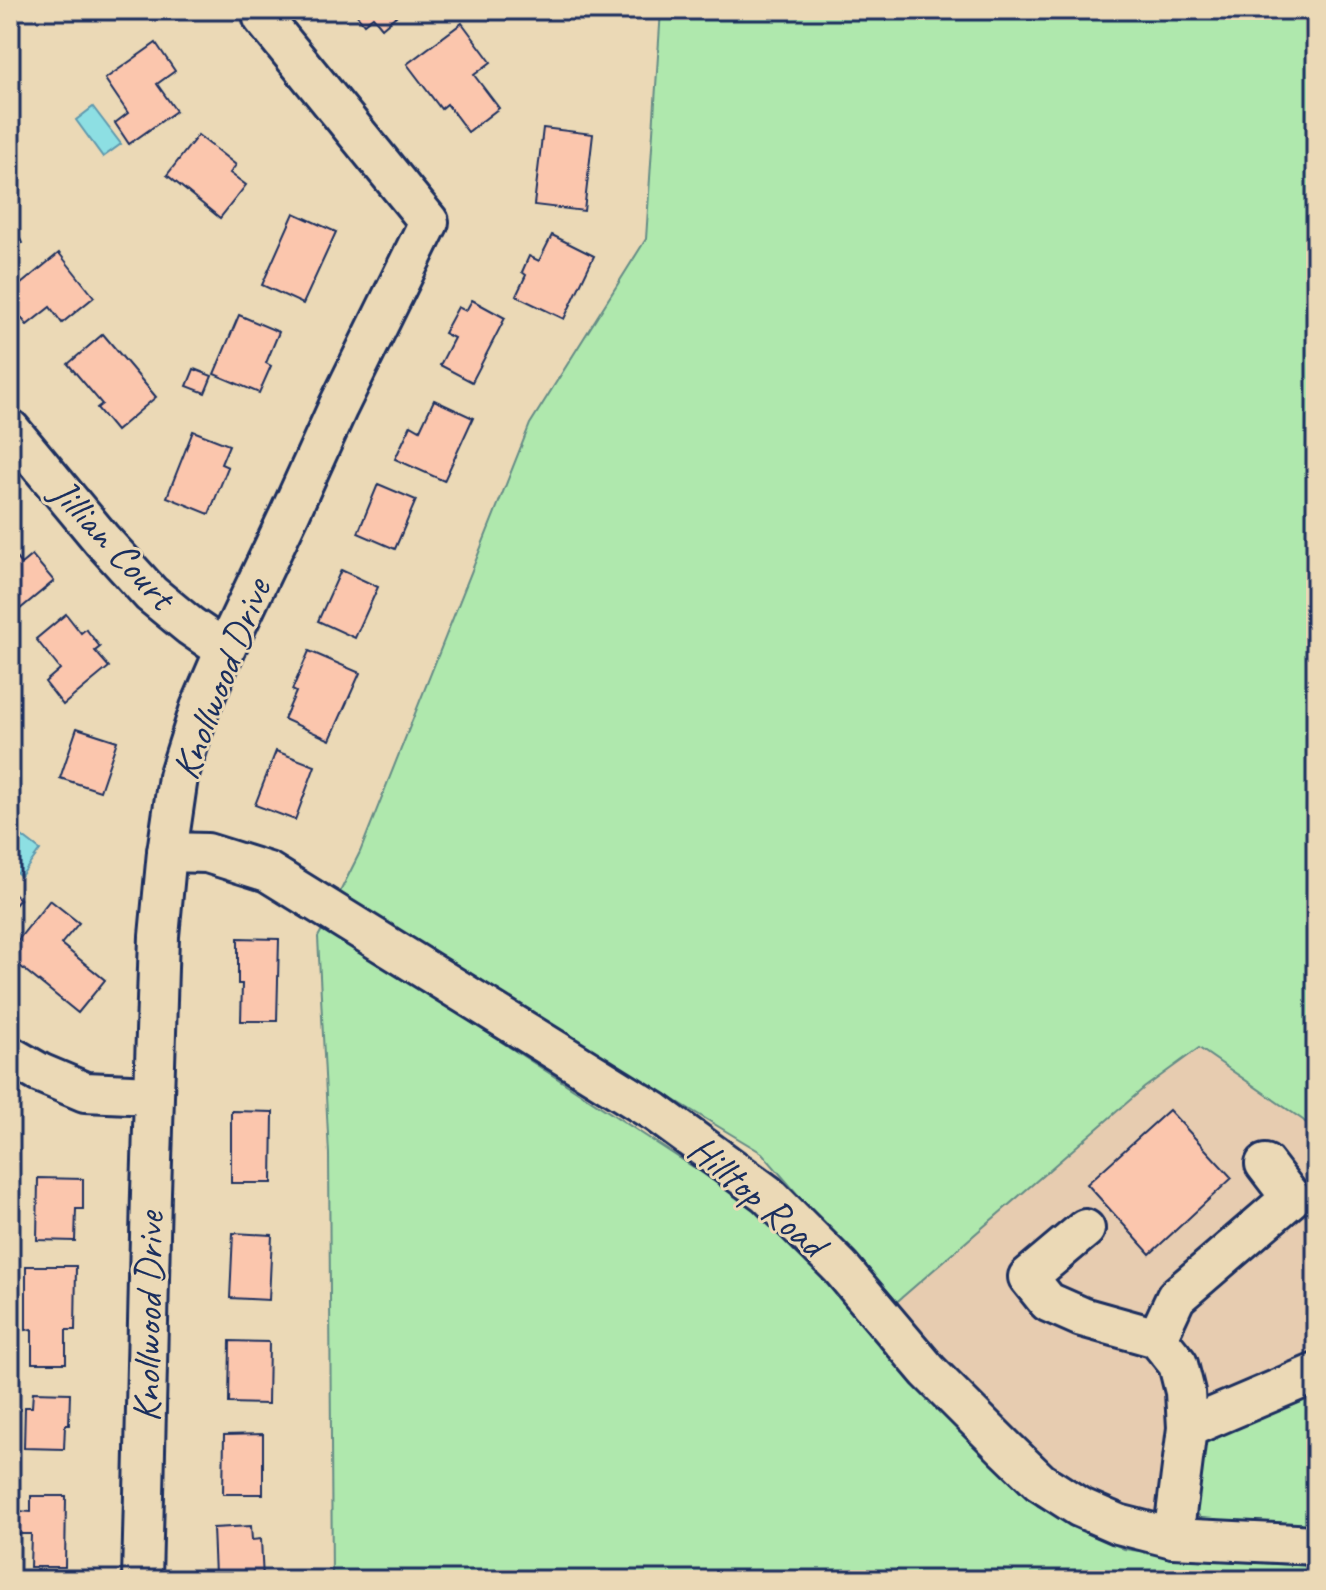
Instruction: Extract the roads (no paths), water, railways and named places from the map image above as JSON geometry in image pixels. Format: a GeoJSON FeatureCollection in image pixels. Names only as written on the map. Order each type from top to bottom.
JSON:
{"type":"FeatureCollection","features":[{"type":"Feature","properties":{"kind":"street","name":"Knollwood Drive"},"geometry":{"type":"LineString","coordinates":[[142,1580],[159,936],[178,777],[200,708],[225,650],[338,407],[429,222],[263,18]]}},
{"type":"Feature","properties":{"kind":"street","name":"Jillian Court"},"geometry":{"type":"LineString","coordinates":[[10,429],[151,594],[225,650]]}},
{"type":"Feature","properties":{"kind":"street","name":"Hilltop Road"},"geometry":{"type":"LineString","coordinates":[[167,852],[207,853],[268,872],[655,1112],[767,1194],[840,1267],[928,1371],[1040,1482],[1079,1507],[1118,1524],[1173,1538],[1316,1545]]}},
{"type":"Feature","properties":{"kind":"street"},"geometry":{"type":"LineString","coordinates":[[10,1056],[85,1092],[153,1095]]}},
{"type":"Feature","properties":{"kind":"street"},"geometry":{"type":"LineString","coordinates":[[1157,1338],[1176,1297],[1291,1198],[1265,1164]]}},
{"type":"Feature","properties":{"kind":"street"},"geometry":{"type":"LineString","coordinates":[[1085,1229],[1028,1277],[1048,1302],[1082,1317],[1157,1338],[1178,1364],[1185,1392],[1187,1428],[1173,1538]]}},
{"type":"Feature","properties":{"kind":"street"},"geometry":{"type":"LineString","coordinates":[[1187,1428],[1316,1373]]}},
{"type":"Feature","properties":{"kind":"water"},"geometry":{"type":"Polygon","coordinates":[[[93,107],[121,144],[103,157],[76,120],[93,107]]]}},
{"type":"Feature","properties":{"kind":"water"},"geometry":{"type":"Polygon","coordinates":[[[10,827],[40,850],[21,876],[12,869],[16,864],[10,859],[10,827]]]}}]}
